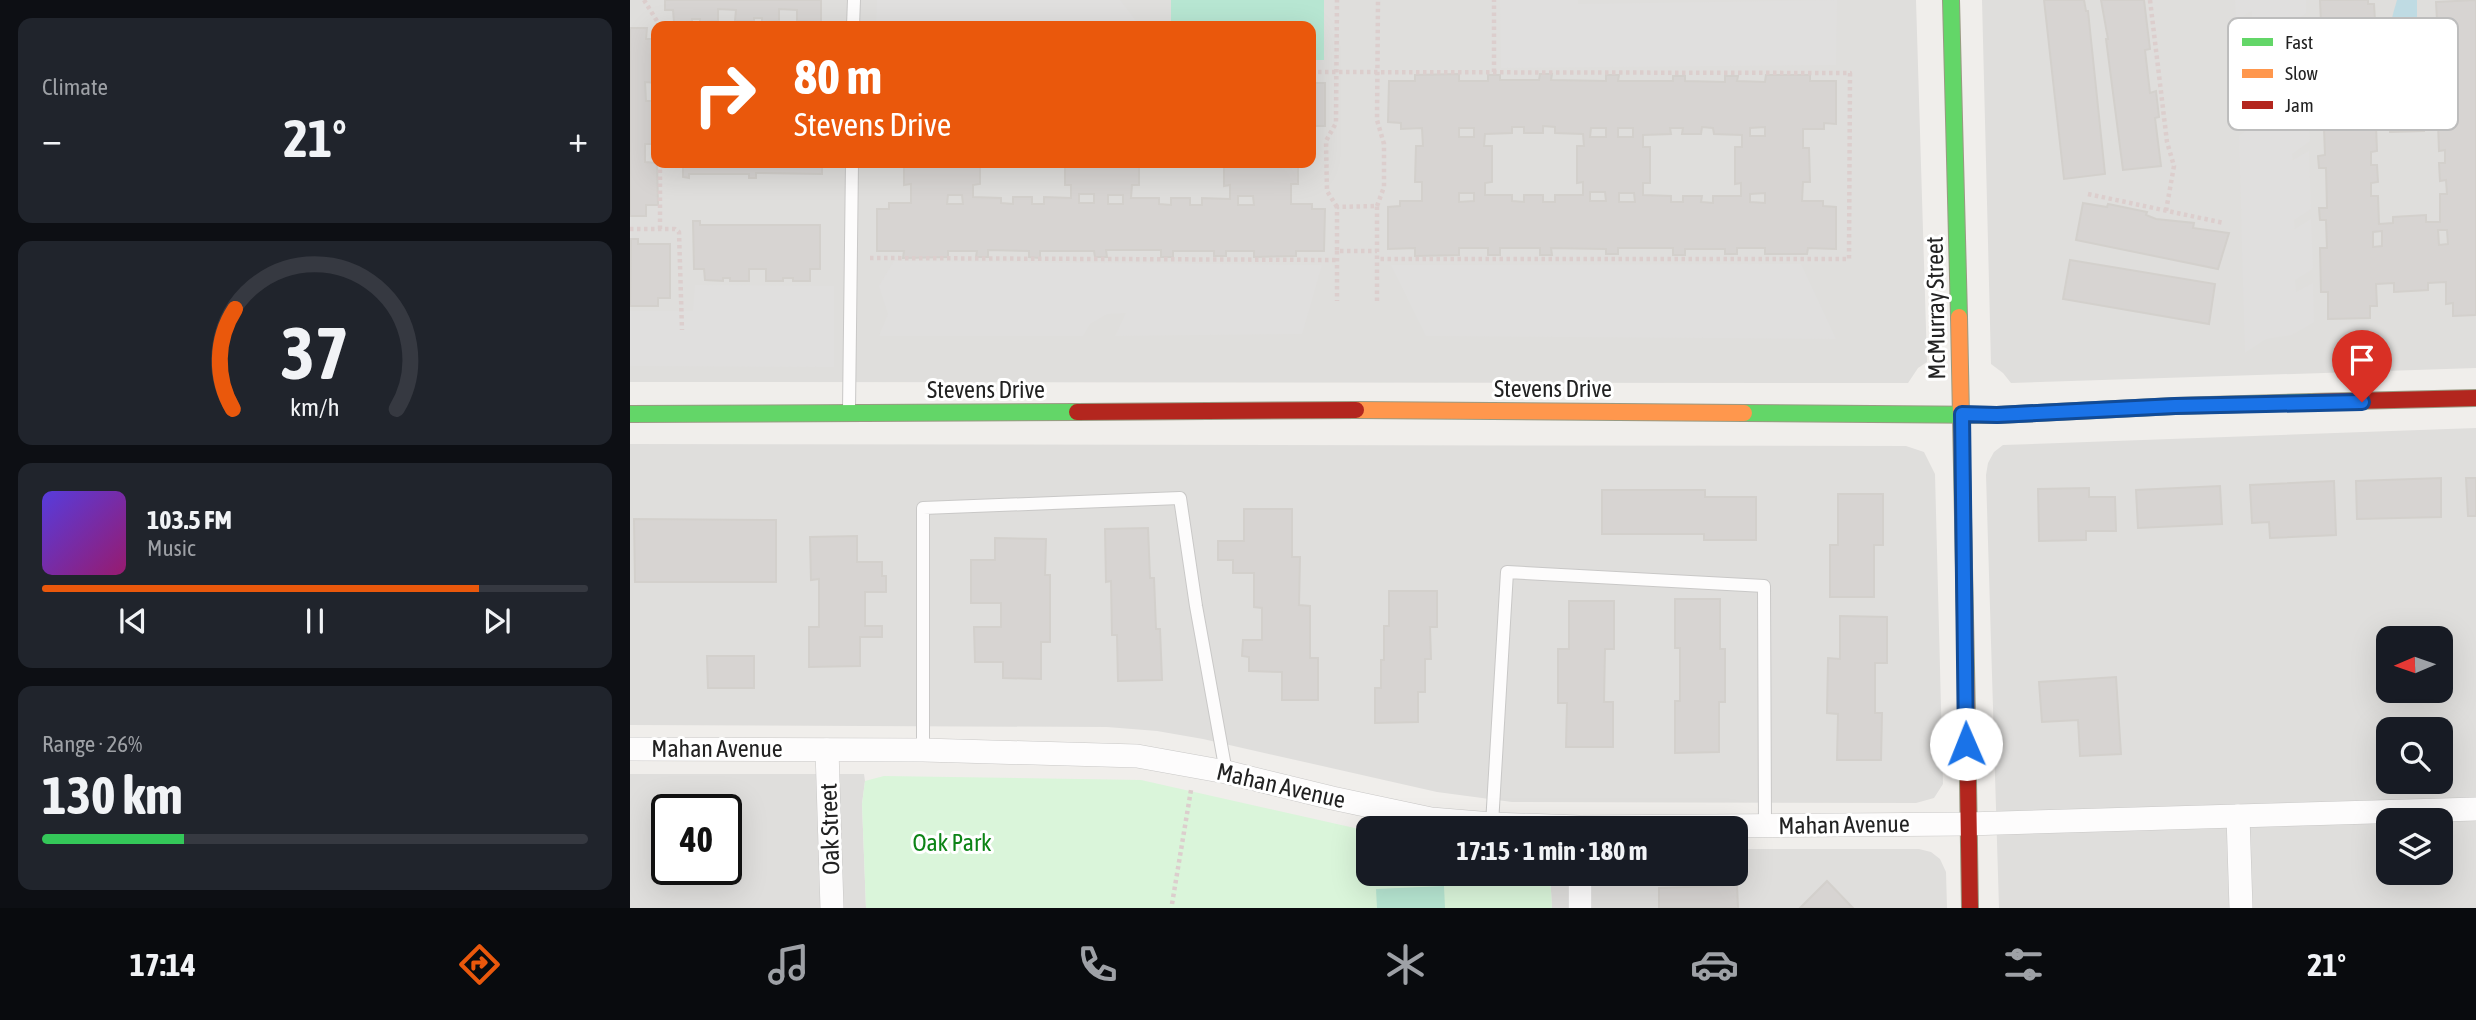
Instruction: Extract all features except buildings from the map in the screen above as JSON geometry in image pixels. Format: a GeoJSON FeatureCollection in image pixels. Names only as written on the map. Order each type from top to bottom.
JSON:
{"type":"FeatureCollection","features":[{"type":"Feature","properties":{"kind":"street","name":"McMurray Street"},"geometry":{"type":"LineString","coordinates":[[1951,0],[1962,414],[1970,908]]}},
{"type":"Feature","properties":{"kind":"street","name":"Stevens Drive"},"geometry":{"type":"LineString","coordinates":[[630,414],[1359,410],[1997,415],[2175,406],[2476,398]]}},
{"type":"Feature","properties":{"kind":"street","name":"Mahan Avenue"},"geometry":{"type":"LineString","coordinates":[[630,749],[923,750],[1137,756],[1226,772],[1417,816]]}},
{"type":"Feature","properties":{"kind":"street","name":"Oak Street"},"geometry":{"type":"LineString","coordinates":[[827,750],[832,908]]}},
{"type":"Feature","properties":{"kind":"street","name":"Mahan Avenue"},"geometry":{"type":"LineString","coordinates":[[1748,826],[1967,824],[2476,809]]}},
{"type":"Feature","properties":{"kind":"street"},"geometry":{"type":"LineString","coordinates":[[2238,816],[2241,908]]}},
{"type":"Feature","properties":{"kind":"street"},"geometry":{"type":"LineString","coordinates":[[1580,886],[1580,908]]}},
{"type":"Feature","properties":{"kind":"lane"},"geometry":{"type":"LineString","coordinates":[[853,21],[854,0]]}},
{"type":"Feature","properties":{"kind":"lane"},"geometry":{"type":"LineString","coordinates":[[849,414],[852,168]]}},
{"type":"Feature","properties":{"kind":"lane"},"geometry":{"type":"LineString","coordinates":[[923,750],[923,508],[1180,498],[1196,606],[1226,772]]}},
{"type":"Feature","properties":{"kind":"lane"},"geometry":{"type":"LineString","coordinates":[[1492,816],[1507,572],[1764,586],[1765,826]]}},
{"type":"Feature","properties":{"kind":"path"},"geometry":{"type":"LineString","coordinates":[[644,0],[657,21]]}},
{"type":"Feature","properties":{"kind":"path"},"geometry":{"type":"LineString","coordinates":[[1337,0],[1336,123],[1326,141],[1327,191],[1337,207],[1337,301]]}},
{"type":"Feature","properties":{"kind":"path"},"geometry":{"type":"LineString","coordinates":[[1377,301],[1377,206],[1384,187],[1384,144],[1377,120],[1378,0]]}},
{"type":"Feature","properties":{"kind":"path"},"geometry":{"type":"LineString","coordinates":[[1494,0],[1494,72]]}},
{"type":"Feature","properties":{"kind":"path"},"geometry":{"type":"LineString","coordinates":[[2150,0],[2167,142],[2174,166],[2166,211]]}},
{"type":"Feature","properties":{"kind":"path"},"geometry":{"type":"LineString","coordinates":[[1316,72],[1850,73],[1849,260],[1377,260]]}},
{"type":"Feature","properties":{"kind":"path"},"geometry":{"type":"LineString","coordinates":[[660,168],[660,229]]}},
{"type":"Feature","properties":{"kind":"path"},"geometry":{"type":"LineString","coordinates":[[2088,194],[2224,223]]}},
{"type":"Feature","properties":{"kind":"path"},"geometry":{"type":"LineString","coordinates":[[1337,207],[1377,206]]}},
{"type":"Feature","properties":{"kind":"path"},"geometry":{"type":"LineString","coordinates":[[630,229],[675,229],[679,232],[682,330]]}},
{"type":"Feature","properties":{"kind":"path"},"geometry":{"type":"LineString","coordinates":[[1337,251],[1377,251]]}},
{"type":"Feature","properties":{"kind":"path"},"geometry":{"type":"LineString","coordinates":[[867,258],[1337,260]]}},
{"type":"Feature","properties":{"kind":"path"},"geometry":{"type":"LineString","coordinates":[[1172,904],[1191,789]]}},
{"type":"Feature","properties":{"kind":"shaded area"},"geometry":{"type":"Polygon","coordinates":[[[630,0],[1916,0],[1927,362],[1918,368],[1908,383],[630,382],[630,0]]]}},
{"type":"Feature","properties":{"kind":"shaded area"},"geometry":{"type":"Polygon","coordinates":[[[877,0],[1120,0],[1136,21],[876,21],[877,0]]]}},
{"type":"Feature","properties":{"kind":"shaded area"},"geometry":{"type":"Polygon","coordinates":[[[1500,0],[1578,0],[1578,4],[1837,0],[1836,65],[1501,68],[1500,0]]]}},
{"type":"Feature","properties":{"kind":"shaded area"},"geometry":{"type":"Polygon","coordinates":[[[1982,0],[2476,0],[2476,368],[2011,383],[1991,364],[1982,0]]]}},
{"type":"Feature","properties":{"kind":"shaded area"},"geometry":{"type":"Polygon","coordinates":[[[2235,0],[2306,0],[2306,13],[2299,18],[2252,18],[2252,11],[2236,18],[2235,0]]]}},
{"type":"Feature","properties":{"kind":"shaded area"},"geometry":{"type":"Polygon","coordinates":[[[2247,130],[2310,130],[2310,141],[2292,154],[2293,160],[2309,151],[2311,209],[2294,220],[2295,229],[2311,219],[2313,269],[2295,280],[2296,292],[2313,283],[2314,322],[2292,335],[2266,339],[2245,353],[2239,136],[2247,130]]]}},
{"type":"Feature","properties":{"kind":"shaded area"},"geometry":{"type":"Polygon","coordinates":[[[894,261],[1322,265],[1302,334],[1115,336],[1126,313],[1107,314],[1090,324],[1083,336],[879,336],[888,314],[879,286],[894,261]]]}},
{"type":"Feature","properties":{"kind":"shaded area"},"geometry":{"type":"Polygon","coordinates":[[[1801,264],[1836,339],[1426,336],[1391,265],[1801,264]]]}},
{"type":"Feature","properties":{"kind":"shaded area"},"geometry":{"type":"Polygon","coordinates":[[[695,285],[834,286],[834,367],[630,366],[630,311],[693,311],[695,285]]]}},
{"type":"Feature","properties":{"kind":"shaded area"},"geometry":{"type":"Polygon","coordinates":[[[2476,428],[2476,908],[1999,908],[1986,475],[1994,452],[2003,445],[2476,428]]]}},
{"type":"Feature","properties":{"kind":"shaded area"},"geometry":{"type":"Polygon","coordinates":[[[630,444],[1906,446],[1924,452],[1935,474],[1943,784],[1934,798],[1916,803],[1512,802],[1437,792],[1157,731],[1107,727],[630,725],[630,444]]]}},
{"type":"Feature","properties":{"kind":"shaded area"},"geometry":{"type":"Polygon","coordinates":[[[630,774],[864,774],[862,804],[866,908],[630,908],[630,774]]]}},
{"type":"Feature","properties":{"kind":"shaded area"},"geometry":{"type":"Polygon","coordinates":[[[1748,849],[1919,849],[1931,852],[1940,859],[1946,872],[1947,908],[1552,908],[1551,886],[1748,886],[1748,849]]]}},
{"type":"Feature","properties":{"kind":"green space"},"geometry":{"type":"Polygon","coordinates":[[[1171,0],[1324,0],[1324,60],[1316,60],[1316,21],[1171,21],[1171,0]]]}},
{"type":"Feature","properties":{"kind":"green space","name":"Oak Park"},"geometry":{"type":"Polygon","coordinates":[[[884,776],[1141,780],[1356,828],[1356,886],[1551,886],[1552,908],[866,908],[862,804],[865,781],[884,776]]]}},
{"type":"Feature","properties":{"kind":"green space"},"geometry":{"type":"Polygon","coordinates":[[[1444,886],[1445,908],[1377,908],[1376,889],[1444,886]]]}},
{"type":"Feature","properties":{"kind":"water"},"geometry":{"type":"Polygon","coordinates":[[[2397,0],[2417,0],[2417,18],[2392,18],[2397,0]]]}},
{"type":"Feature","properties":{"kind":"traffic: fast"},"geometry":{"type":"LineString","coordinates":[[1951,0],[1959,317]]}},
{"type":"Feature","properties":{"kind":"traffic: fast"},"geometry":{"type":"LineString","coordinates":[[1744,413],[1997,415],[2311,402]]}},
{"type":"Feature","properties":{"kind":"traffic: fast"},"geometry":{"type":"LineString","coordinates":[[630,414],[1077,412]]}},
{"type":"Feature","properties":{"kind":"traffic: slow"},"geometry":{"type":"LineString","coordinates":[[1959,317],[1967,718]]}},
{"type":"Feature","properties":{"kind":"traffic: slow"},"geometry":{"type":"LineString","coordinates":[[1356,410],[1744,413]]}},
{"type":"Feature","properties":{"kind":"traffic: jam"},"geometry":{"type":"LineString","coordinates":[[2311,402],[2476,398]]}},
{"type":"Feature","properties":{"kind":"traffic: jam"},"geometry":{"type":"LineString","coordinates":[[1077,412],[1356,410]]}},
{"type":"Feature","properties":{"kind":"traffic: jam"},"geometry":{"type":"LineString","coordinates":[[1967,718],[1970,908]]}},
{"type":"Feature","properties":{"kind":"route"},"geometry":{"type":"LineString","coordinates":[[1966,744],[1962,414],[2362,402]]}}]}
